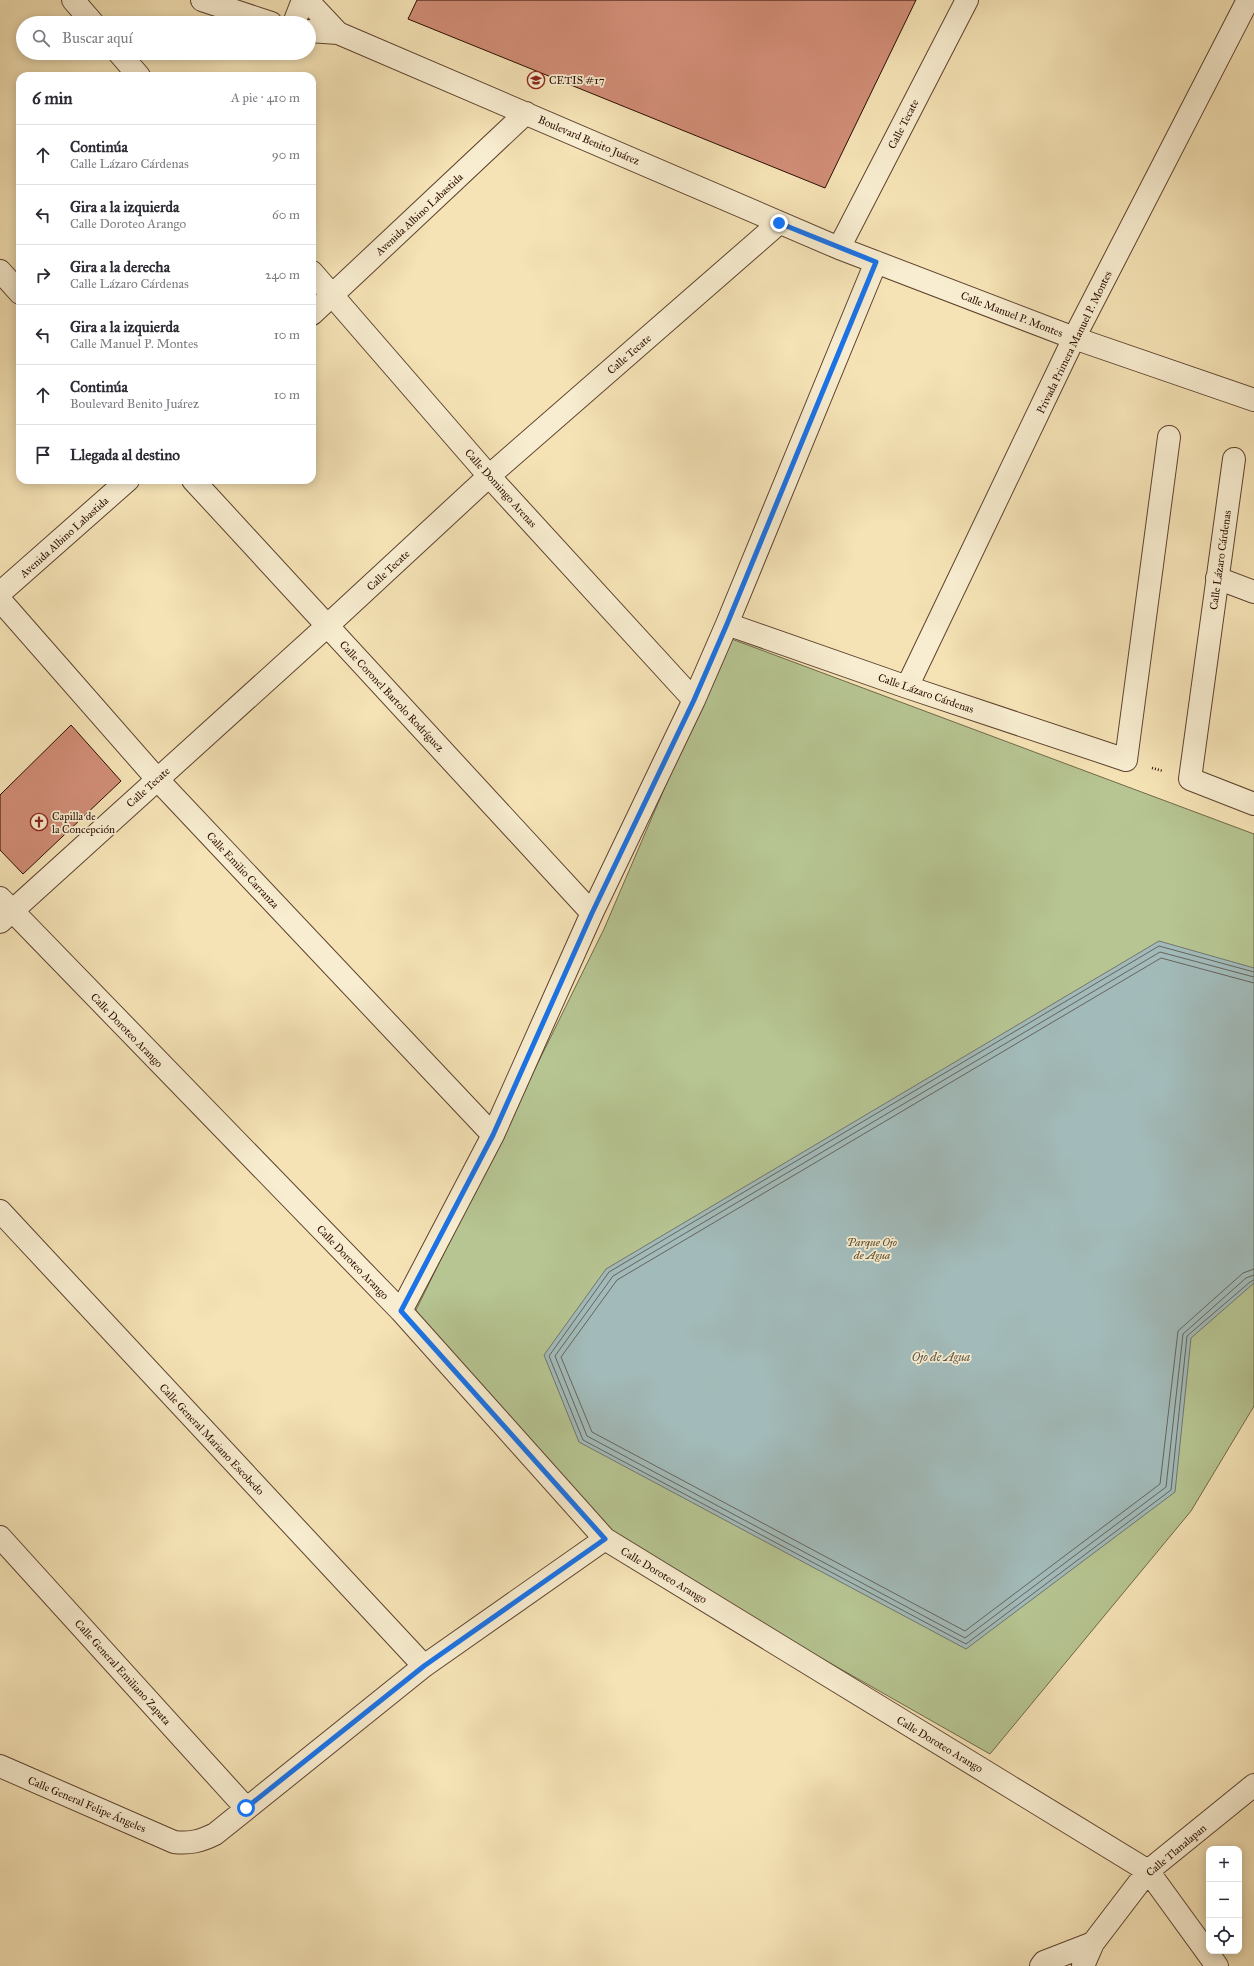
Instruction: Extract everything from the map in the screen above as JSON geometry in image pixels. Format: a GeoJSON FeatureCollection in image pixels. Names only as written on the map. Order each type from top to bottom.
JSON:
{"type":"FeatureCollection","features":[{"type":"Feature","properties":{"kind":"street"},"geometry":{"type":"LineString","coordinates":[[73,0],[87,16]]}},
{"type":"Feature","properties":{"kind":"street"},"geometry":{"type":"LineString","coordinates":[[202,0],[250,16]]}},
{"type":"Feature","properties":{"kind":"street"},"geometry":{"type":"LineString","coordinates":[[297,16],[303,0]]}},
{"type":"Feature","properties":{"kind":"street","name":"Boulevard Benito Juárez"},"geometry":{"type":"LineString","coordinates":[[307,0],[338,33]]}},
{"type":"Feature","properties":{"kind":"street","name":"Calle Tecate"},"geometry":{"type":"LineString","coordinates":[[839,248],[967,0]]}},
{"type":"Feature","properties":{"kind":"street","name":"Privada Primera Manuel P. Montes"},"geometry":{"type":"LineString","coordinates":[[907,687],[1074,338],[1248,0]]}},
{"type":"Feature","properties":{"kind":"street","name":"Boulevard Benito Juárez"},"geometry":{"type":"LineString","coordinates":[[316,31],[338,33],[839,248]]}},
{"type":"Feature","properties":{"kind":"street"},"geometry":{"type":"LineString","coordinates":[[125,60],[136,72]]}},
{"type":"Feature","properties":{"kind":"street","name":"Avenida Albino Labastida"},"geometry":{"type":"LineString","coordinates":[[316,310],[526,113]]}},
{"type":"Feature","properties":{"kind":"street","name":"Calle Tecate"},"geometry":{"type":"LineString","coordinates":[[4,910],[157,779],[327,626],[489,476],[779,223]]}},
{"type":"Feature","properties":{"kind":"street","name":"Calle Manuel P. Montes"},"geometry":{"type":"LineString","coordinates":[[839,248],[1074,338],[1254,400]]}},
{"type":"Feature","properties":{"kind":"street"},"geometry":{"type":"LineString","coordinates":[[401,1311],[493,1135],[592,913],[694,700],[727,624],[876,262]]}},
{"type":"Feature","properties":{"kind":"street"},"geometry":{"type":"LineString","coordinates":[[0,271],[16,289]]}},
{"type":"Feature","properties":{"kind":"street","name":"Calle Domingo Arenas"},"geometry":{"type":"LineString","coordinates":[[316,277],[489,476],[694,700]]}},
{"type":"Feature","properties":{"kind":"street"},"geometry":{"type":"LineString","coordinates":[[1126,760],[1169,437]]}},
{"type":"Feature","properties":{"kind":"street","name":"Calle Lázaro Cárdenas"},"geometry":{"type":"LineString","coordinates":[[1190,779],[1234,459]]}},
{"type":"Feature","properties":{"kind":"street","name":"Avenida Albino Labastida"},"geometry":{"type":"LineString","coordinates":[[0,593],[123,484]]}},
{"type":"Feature","properties":{"kind":"street","name":"Calle Coronel Bartolo Rodríguez"},"geometry":{"type":"LineString","coordinates":[[197,484],[592,913]]}},
{"type":"Feature","properties":{"kind":"street"},"geometry":{"type":"LineString","coordinates":[[1217,578],[1254,592]]}},
{"type":"Feature","properties":{"kind":"street","name":"Calle Emilio Carranza"},"geometry":{"type":"LineString","coordinates":[[0,600],[157,779],[493,1135]]}},
{"type":"Feature","properties":{"kind":"street","name":"Calle Lázaro Cárdenas"},"geometry":{"type":"LineString","coordinates":[[727,624],[907,687],[1126,760]]}},
{"type":"Feature","properties":{"kind":"street"},"geometry":{"type":"LineString","coordinates":[[1190,779],[1254,804]]}},
{"type":"Feature","properties":{"kind":"street","name":"Calle Doroteo Arango"},"geometry":{"type":"LineString","coordinates":[[4,910],[401,1311],[605,1539],[1148,1871]]}},
{"type":"Feature","properties":{"kind":"street","name":"Calle General Mariano Escobedo"},"geometry":{"type":"LineString","coordinates":[[0,1211],[424,1666]]}},
{"type":"Feature","properties":{"kind":"street","name":"Calle General Emiliano Zapata"},"geometry":{"type":"LineString","coordinates":[[0,1537],[246,1808]]}},
{"type":"Feature","properties":{"kind":"street"},"geometry":{"type":"LineString","coordinates":[[246,1808],[424,1666],[605,1539]]}},
{"type":"Feature","properties":{"kind":"street","name":"Calle General Felipe Ángeles"},"geometry":{"type":"LineString","coordinates":[[0,1766],[174,1842],[194,1842],[215,1834],[246,1808]]}},
{"type":"Feature","properties":{"kind":"street","name":"Calle Tlanalapan"},"geometry":{"type":"LineString","coordinates":[[1083,1966],[1094,1943],[1148,1871],[1254,1785]]}},
{"type":"Feature","properties":{"kind":"street"},"geometry":{"type":"LineString","coordinates":[[1148,1871],[1218,1966]]}},
{"type":"Feature","properties":{"kind":"street"},"geometry":{"type":"LineString","coordinates":[[1041,1966],[1044,1962],[1094,1943]]}},
{"type":"Feature","properties":{"kind":"path"},"geometry":{"type":"LineString","coordinates":[[1126,760],[1190,779]]}},
{"type":"Feature","properties":{"kind":"green space","name":"Parque Ojo de Agua"},"geometry":{"type":"Polygon","coordinates":[[[729,638],[1254,834],[1254,1406],[1191,1511],[990,1754],[612,1539],[412,1318],[604,929],[729,638]]]}},
{"type":"Feature","properties":{"kind":"water","name":"Ojo de Agua"},"geometry":{"type":"Polygon","coordinates":[[[1159,941],[1254,968],[1254,1283],[1191,1338],[1175,1492],[966,1649],[579,1442],[544,1355],[606,1269],[1159,941]]]}},
{"type":"Feature","properties":{"kind":"building","name":"CETIS #17"},"geometry":{"type":"Polygon","coordinates":[[[417,0],[916,0],[825,188],[408,19],[417,0]]]}},
{"type":"Feature","properties":{"kind":"building","name":"Capilla de la Concepción"},"geometry":{"type":"Polygon","coordinates":[[[71,725],[121,781],[23,874],[0,850],[0,795],[71,725]]]}},
{"type":"Feature","properties":{"kind":"place","name":"CETIS #17"},"geometry":{"type":"Point","coordinates":[536,80]}},
{"type":"Feature","properties":{"kind":"place","name":"Capilla de la Concepción"},"geometry":{"type":"Point","coordinates":[39,822]}},
{"type":"Feature","properties":{"kind":"route"},"geometry":{"type":"LineString","coordinates":[[246,1808],[424,1666],[605,1539],[401,1311],[493,1135],[592,913],[694,700],[727,624],[876,262],[779,223]]}}]}
